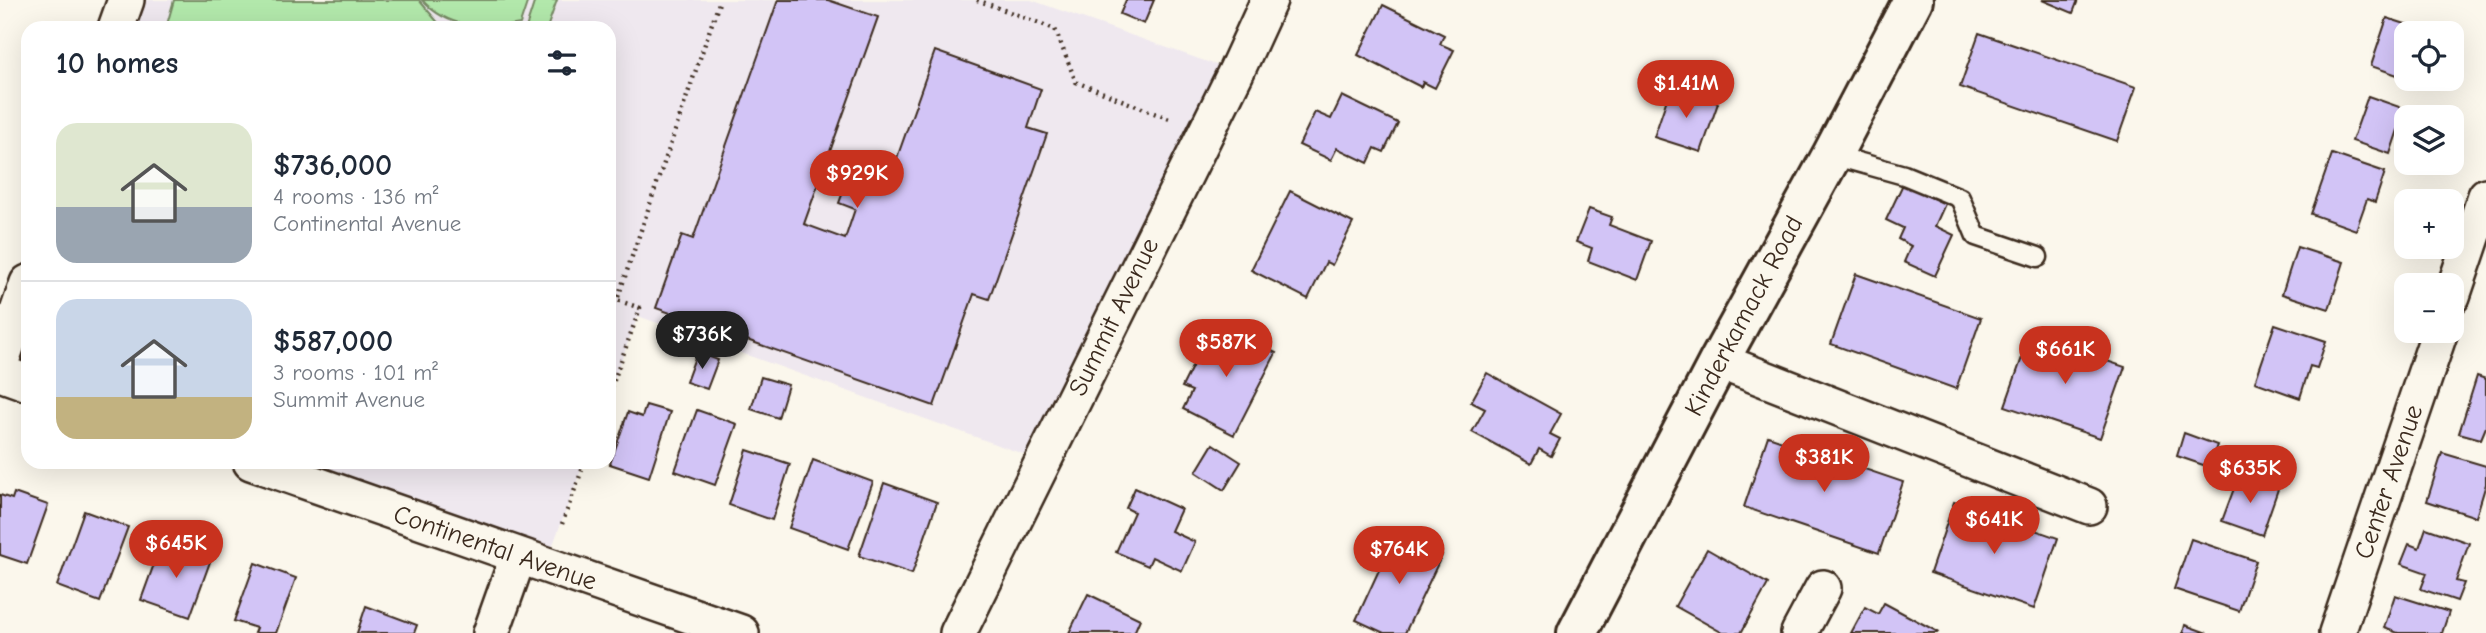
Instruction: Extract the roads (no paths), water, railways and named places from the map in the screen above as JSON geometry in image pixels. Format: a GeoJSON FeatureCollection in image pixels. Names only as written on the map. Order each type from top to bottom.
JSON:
{"type":"FeatureCollection","features":[{"type":"Feature","properties":{"kind":"main road","name":"Kinderkamack Road"},"geometry":{"type":"LineString","coordinates":[[1577,633],[1719,361],[1913,0]]}},
{"type":"Feature","properties":{"kind":"street"},"geometry":{"type":"LineString","coordinates":[[118,21],[126,0]]}},
{"type":"Feature","properties":{"kind":"street","name":"Summit Avenue"},"geometry":{"type":"LineString","coordinates":[[958,633],[1269,0]]}},
{"type":"Feature","properties":{"kind":"street"},"geometry":{"type":"LineString","coordinates":[[2460,273],[2486,196]]}},
{"type":"Feature","properties":{"kind":"street"},"geometry":{"type":"LineString","coordinates":[[0,364],[21,303]]}},
{"type":"Feature","properties":{"kind":"street","name":"Center Avenue"},"geometry":{"type":"LineString","coordinates":[[2337,633],[2436,343]]}},
{"type":"Feature","properties":{"kind":"street"},"geometry":{"type":"LineString","coordinates":[[1719,361],[2089,506]]}},
{"type":"Feature","properties":{"kind":"street"},"geometry":{"type":"LineString","coordinates":[[0,373],[21,380]]}},
{"type":"Feature","properties":{"kind":"street","name":"Continental Avenue"},"geometry":{"type":"LineString","coordinates":[[271,469],[741,633]]}},
{"type":"Feature","properties":{"kind":"street"},"geometry":{"type":"LineString","coordinates":[[491,633],[518,557]]}},
{"type":"Feature","properties":{"kind":"street"},"geometry":{"type":"LineString","coordinates":[[1799,633],[1823,588]]}},
{"type":"Feature","properties":{"kind":"lane"},"geometry":{"type":"LineString","coordinates":[[1832,155],[1904,176],[1960,198],[1976,236],[2038,257]]}}]}
